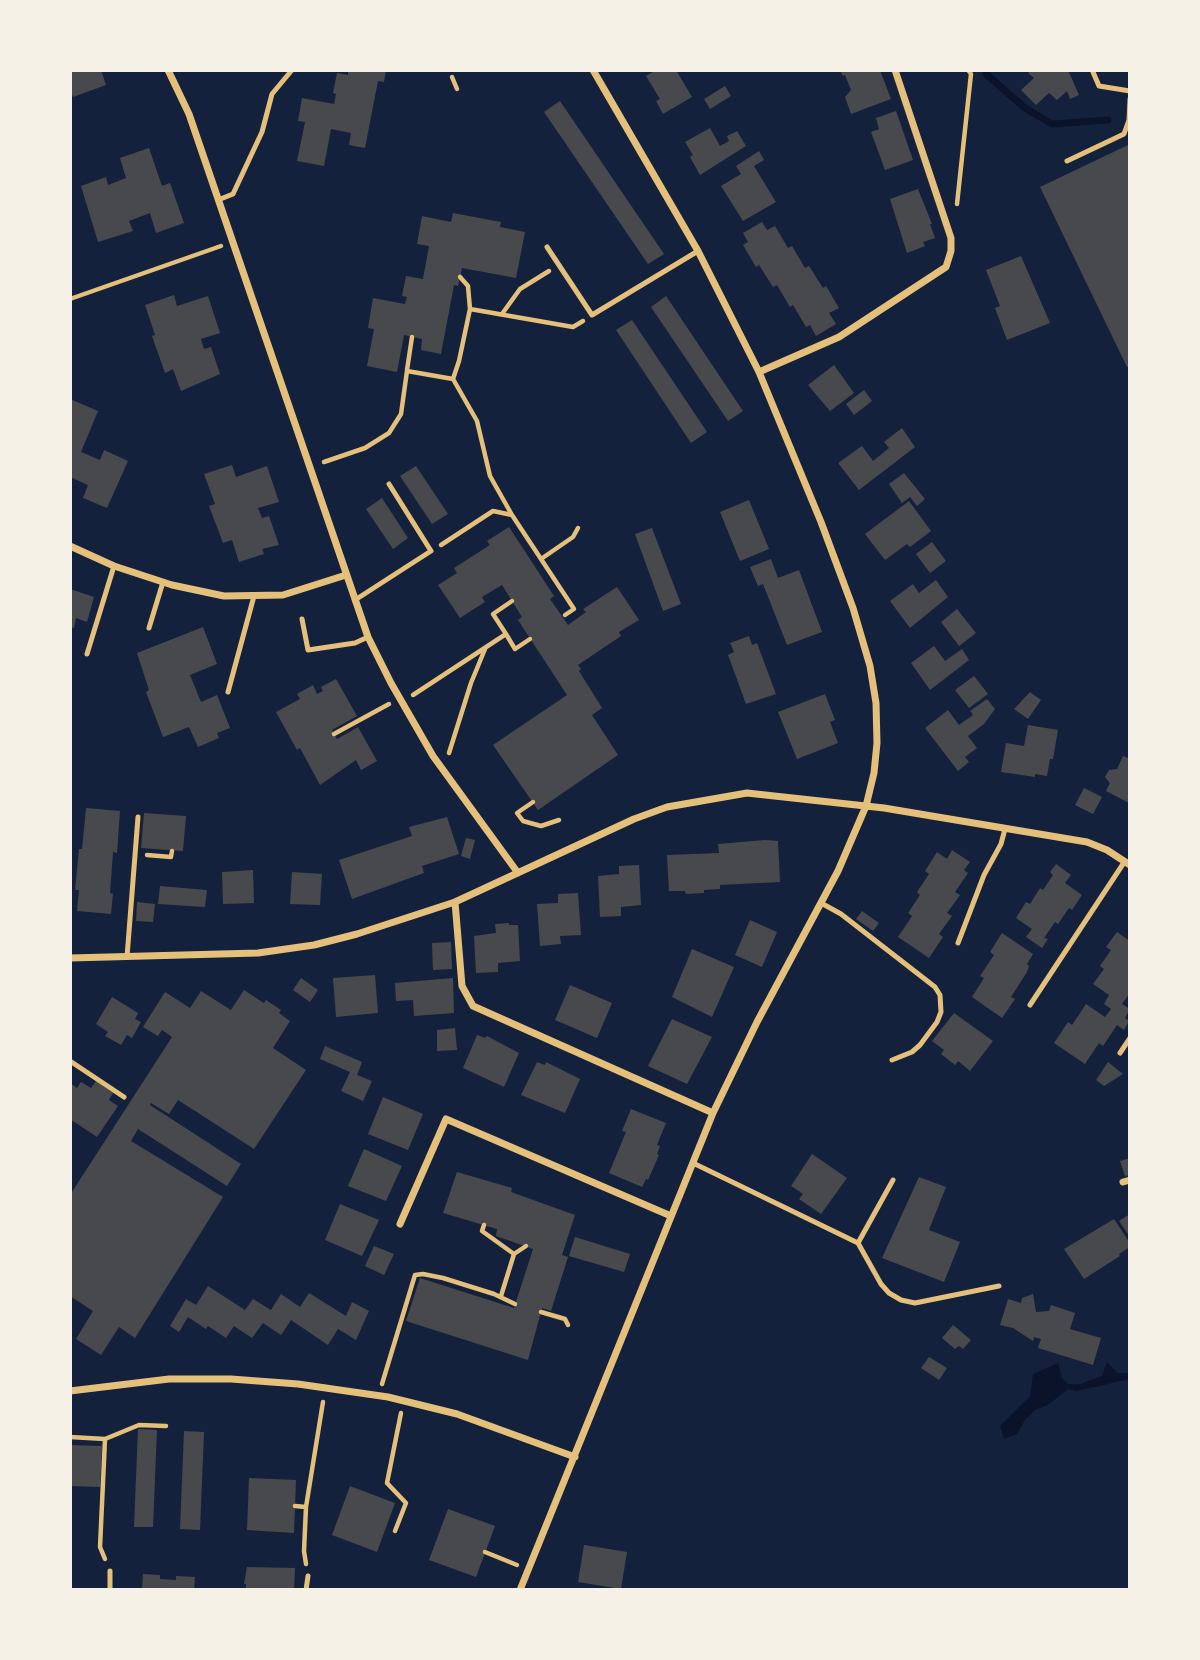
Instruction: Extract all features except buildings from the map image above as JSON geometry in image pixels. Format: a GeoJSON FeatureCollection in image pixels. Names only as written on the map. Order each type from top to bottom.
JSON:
{"type":"FeatureCollection","features":[{"type":"Feature","properties":{"kind":"street"},"geometry":{"type":"LineString","coordinates":[[168,70],[189,114],[368,637],[443,771],[518,873]]}},
{"type":"Feature","properties":{"kind":"street"},"geometry":{"type":"LineString","coordinates":[[760,372],[839,337],[946,267],[951,251],[951,238],[895,70]]}},
{"type":"Feature","properties":{"kind":"street"},"geometry":{"type":"LineString","coordinates":[[520,1590],[713,1113],[757,1022],[821,903],[866,806],[874,773],[877,743],[876,703],[870,666],[853,608],[760,372],[698,251],[596,71]]}},
{"type":"Feature","properties":{"kind":"street"},"geometry":{"type":"LineString","coordinates":[[70,546],[114,566],[163,582],[224,596],[284,595],[346,575]]}},
{"type":"Feature","properties":{"kind":"street"},"geometry":{"type":"LineString","coordinates":[[70,958],[258,953],[314,945],[402,921],[455,902],[634,819],[667,807],[747,793],[866,806],[1087,842],[1127,863]]}},
{"type":"Feature","properties":{"kind":"street"},"geometry":{"type":"LineString","coordinates":[[455,902],[462,986],[473,1006],[713,1113]]}},
{"type":"Feature","properties":{"kind":"street"},"geometry":{"type":"LineString","coordinates":[[400,1224],[446,1119],[671,1216]]}},
{"type":"Feature","properties":{"kind":"street"},"geometry":{"type":"LineString","coordinates":[[70,1391],[115,1384],[181,1379],[231,1379],[325,1388],[378,1395],[457,1414],[575,1457]]}},
{"type":"Feature","properties":{"kind":"lane"},"geometry":{"type":"LineString","coordinates":[[218,201],[233,194],[261,132],[272,94],[292,70]]}},
{"type":"Feature","properties":{"kind":"lane"},"geometry":{"type":"LineString","coordinates":[[1093,72],[1099,86],[1130,92]]}},
{"type":"Feature","properties":{"kind":"lane"},"geometry":{"type":"LineString","coordinates":[[1067,161],[1124,134],[1129,120],[1130,99]]}},
{"type":"Feature","properties":{"kind":"lane"},"geometry":{"type":"LineString","coordinates":[[547,247],[592,315],[698,251]]}},
{"type":"Feature","properties":{"kind":"lane"},"geometry":{"type":"LineString","coordinates":[[355,600],[431,551],[389,484]]}},
{"type":"Feature","properties":{"kind":"lane"},"geometry":{"type":"LineString","coordinates":[[88,654],[114,566]]}},
{"type":"Feature","properties":{"kind":"lane"},"geometry":{"type":"LineString","coordinates":[[149,628],[163,582]]}},
{"type":"Feature","properties":{"kind":"lane"},"geometry":{"type":"LineString","coordinates":[[228,692],[254,596]]}},
{"type":"Feature","properties":{"kind":"lane"},"geometry":{"type":"LineString","coordinates":[[302,619],[308,650],[355,643],[368,637]]}},
{"type":"Feature","properties":{"kind":"lane"},"geometry":{"type":"LineString","coordinates":[[127,957],[138,817]]}},
{"type":"Feature","properties":{"kind":"lane"},"geometry":{"type":"LineString","coordinates":[[958,943],[984,875],[1001,844],[1005,828]]}},
{"type":"Feature","properties":{"kind":"lane"},"geometry":{"type":"LineString","coordinates":[[1030,1005],[1127,863]]}},
{"type":"Feature","properties":{"kind":"lane"},"geometry":{"type":"LineString","coordinates":[[821,903],[841,914],[935,987],[940,995],[941,1012],[937,1022],[912,1052],[892,1060]]}},
{"type":"Feature","properties":{"kind":"lane"},"geometry":{"type":"LineString","coordinates":[[1120,1053],[1130,1038]]}},
{"type":"Feature","properties":{"kind":"lane"},"geometry":{"type":"LineString","coordinates":[[70,1061],[124,1097]]}},
{"type":"Feature","properties":{"kind":"lane"},"geometry":{"type":"LineString","coordinates":[[693,1163],[858,1243],[881,1284],[901,1300],[924,1301],[999,1286]]}},
{"type":"Feature","properties":{"kind":"lane"},"geometry":{"type":"LineString","coordinates":[[858,1243],[892,1180]]}},
{"type":"Feature","properties":{"kind":"lane"},"geometry":{"type":"LineString","coordinates":[[110,1571],[110,1590]]}},
{"type":"Feature","properties":{"kind":"lane"},"geometry":{"type":"LineString","coordinates":[[306,1590],[308,1576]]}},
{"type":"Feature","properties":{"kind":"path"},"geometry":{"type":"LineString","coordinates":[[956,210],[971,74],[968,70]]}},
{"type":"Feature","properties":{"kind":"path"},"geometry":{"type":"LineString","coordinates":[[452,77],[457,89]]}},
{"type":"Feature","properties":{"kind":"path"},"geometry":{"type":"LineString","coordinates":[[70,299],[233,242]]}},
{"type":"Feature","properties":{"kind":"path"},"geometry":{"type":"LineString","coordinates":[[502,314],[520,289],[559,265]]}},
{"type":"Feature","properties":{"kind":"path"},"geometry":{"type":"LineString","coordinates":[[460,277],[468,286],[470,309],[453,379],[477,421],[490,476],[512,515],[574,609],[565,615]]}},
{"type":"Feature","properties":{"kind":"path"},"geometry":{"type":"LineString","coordinates":[[470,309],[573,327],[592,315]]}},
{"type":"Feature","properties":{"kind":"path"},"geometry":{"type":"LineString","coordinates":[[309,467],[365,448],[389,433],[401,414],[412,337]]}},
{"type":"Feature","properties":{"kind":"path"},"geometry":{"type":"LineString","coordinates":[[407,371],[453,379]]}},
{"type":"Feature","properties":{"kind":"path"},"geometry":{"type":"LineString","coordinates":[[431,551],[493,511],[512,515]]}},
{"type":"Feature","properties":{"kind":"path"},"geometry":{"type":"LineString","coordinates":[[541,559],[573,537],[578,528]]}},
{"type":"Feature","properties":{"kind":"path"},"geometry":{"type":"LineString","coordinates":[[512,601],[493,614],[515,649],[530,639]]}},
{"type":"Feature","properties":{"kind":"path"},"geometry":{"type":"LineString","coordinates":[[334,734],[401,700],[506,634]]}},
{"type":"Feature","properties":{"kind":"path"},"geometry":{"type":"LineString","coordinates":[[443,771],[471,683],[486,647]]}},
{"type":"Feature","properties":{"kind":"path"},"geometry":{"type":"LineString","coordinates":[[533,802],[517,813],[523,821],[541,826],[559,820]]}},
{"type":"Feature","properties":{"kind":"path"},"geometry":{"type":"LineString","coordinates":[[135,855],[171,857],[172,850]]}},
{"type":"Feature","properties":{"kind":"path"},"geometry":{"type":"LineString","coordinates":[[484,1225],[482,1231],[514,1254]]}},
{"type":"Feature","properties":{"kind":"path"},"geometry":{"type":"LineString","coordinates":[[500,1296],[514,1254],[526,1246]]}},
{"type":"Feature","properties":{"kind":"path"},"geometry":{"type":"LineString","coordinates":[[378,1395],[415,1275],[443,1278],[500,1296],[515,1304]]}},
{"type":"Feature","properties":{"kind":"path"},"geometry":{"type":"LineString","coordinates":[[541,1312],[565,1319],[568,1325]]}},
{"type":"Feature","properties":{"kind":"path"},"geometry":{"type":"LineString","coordinates":[[304,1552],[306,1507],[325,1388]]}},
{"type":"Feature","properties":{"kind":"path"},"geometry":{"type":"LineString","coordinates":[[395,1531],[406,1503],[387,1483],[404,1401]]}},
{"type":"Feature","properties":{"kind":"path"},"geometry":{"type":"LineString","coordinates":[[70,1437],[105,1439],[139,1425],[166,1426]]}},
{"type":"Feature","properties":{"kind":"path"},"geometry":{"type":"LineString","coordinates":[[105,1439],[100,1547],[110,1571]]}},
{"type":"Feature","properties":{"kind":"path"},"geometry":{"type":"LineString","coordinates":[[295,1506],[306,1507]]}},
{"type":"Feature","properties":{"kind":"path"},"geometry":{"type":"LineString","coordinates":[[485,1552],[529,1569]]}},
{"type":"Feature","properties":{"kind":"water"},"geometry":{"type":"Polygon","coordinates":[[[1107,1362],[1118,1373],[1130,1373],[1130,1379],[1077,1391],[1068,1389],[1048,1405],[1035,1410],[1017,1434],[1004,1439],[1000,1426],[1030,1396],[1033,1374],[1058,1363],[1062,1378],[1068,1384],[1080,1384],[1102,1376],[1107,1362]]]}},
{"type":"Feature","properties":{"kind":"waterway"},"geometry":{"type":"LineString","coordinates":[[986,74],[1025,108],[1052,124],[1108,120]]}}]}
